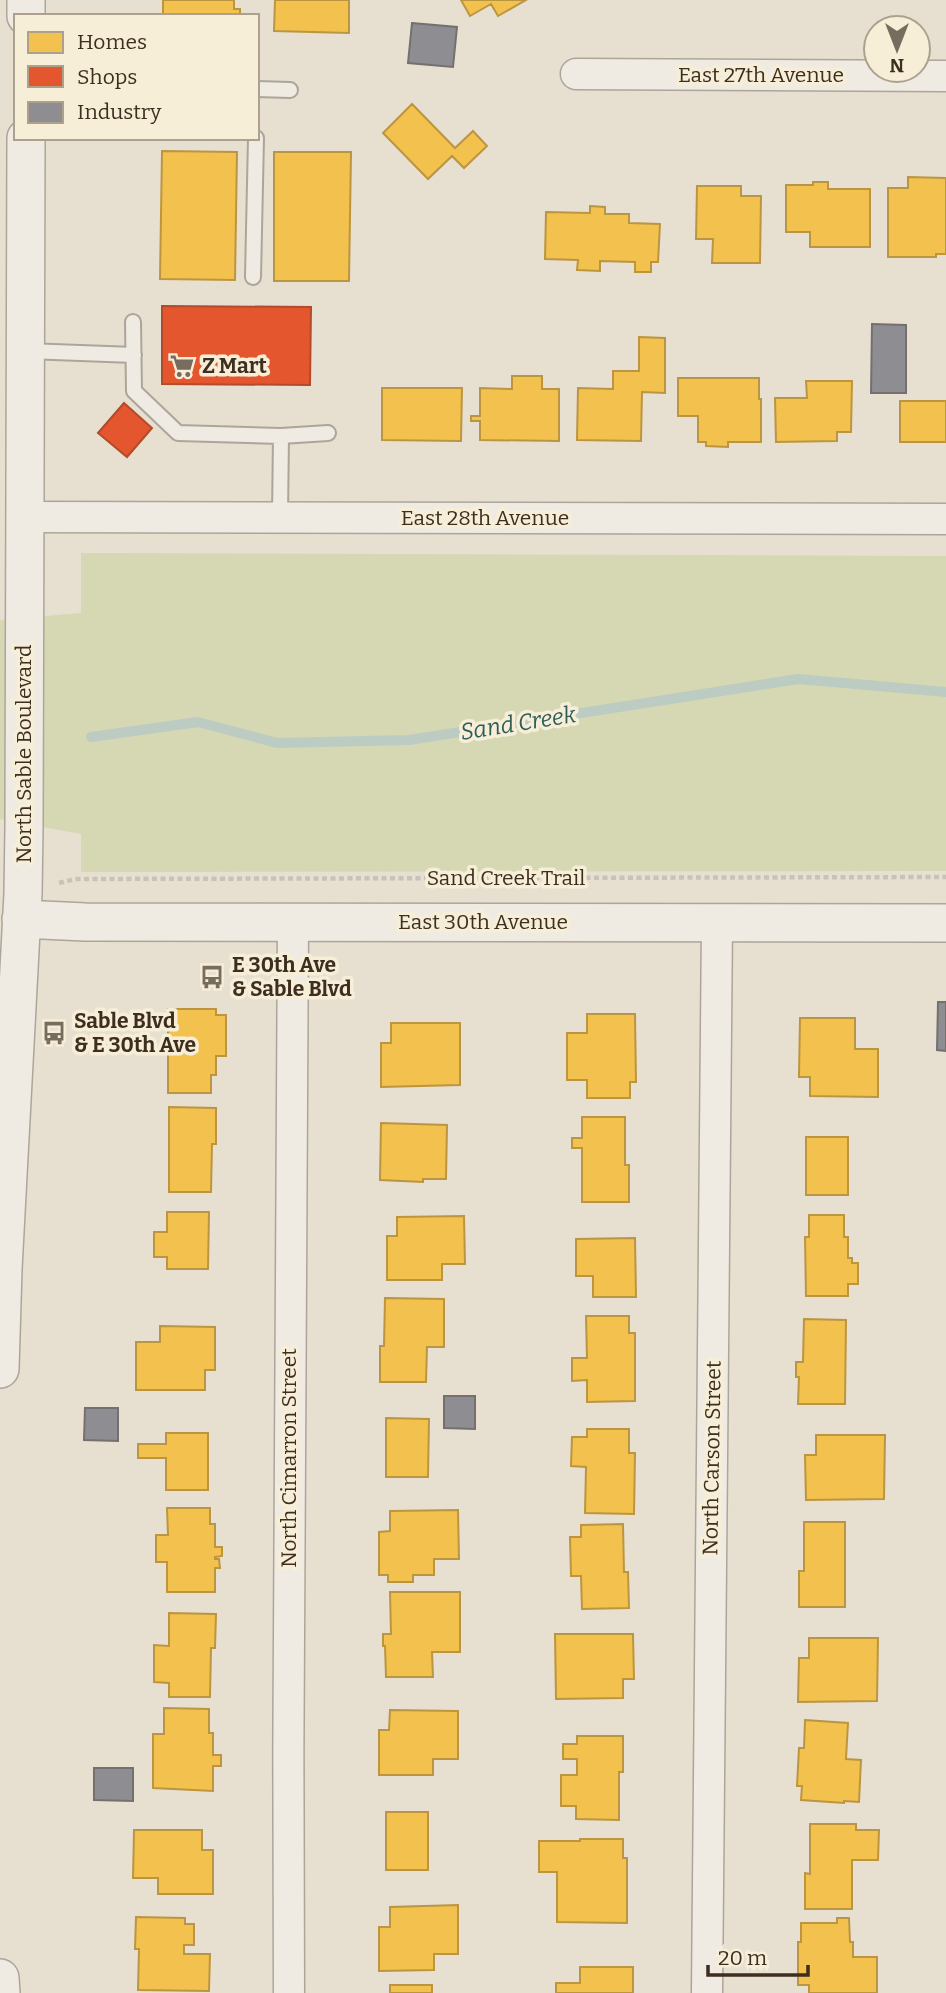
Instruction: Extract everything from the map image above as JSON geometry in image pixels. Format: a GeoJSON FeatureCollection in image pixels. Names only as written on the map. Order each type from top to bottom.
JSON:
{"type":"FeatureCollection","features":[{"type":"Feature","properties":{"kind":"street","name":"East 27th Avenue"},"geometry":{"type":"LineString","coordinates":[[576,74],[946,76]]}},
{"type":"Feature","properties":{"kind":"street","name":"North Sable Boulevard"},"geometry":{"type":"LineString","coordinates":[[0,1369],[13,970],[21,919],[24,827],[26,140]]}},
{"type":"Feature","properties":{"kind":"street","name":"East 28th Avenue"},"geometry":{"type":"LineString","coordinates":[[24,517],[946,519]]}},
{"type":"Feature","properties":{"kind":"street","name":"East 30th Avenue"},"geometry":{"type":"LineString","coordinates":[[21,919],[85,922],[946,923]]}},
{"type":"Feature","properties":{"kind":"street","name":"North Cimarron Street"},"geometry":{"type":"LineString","coordinates":[[289,1993],[289,1318],[293,922]]}},
{"type":"Feature","properties":{"kind":"street","name":"North Carson Street"},"geometry":{"type":"LineString","coordinates":[[707,1993],[717,922]]}},
{"type":"Feature","properties":{"kind":"street"},"geometry":{"type":"LineString","coordinates":[[0,1978],[1,1993]]}},
{"type":"Feature","properties":{"kind":"lane"},"geometry":{"type":"LineString","coordinates":[[259,89],[290,90]]}},
{"type":"Feature","properties":{"kind":"lane"},"geometry":{"type":"LineString","coordinates":[[253,277],[256,140]]}},
{"type":"Feature","properties":{"kind":"lane"},"geometry":{"type":"LineString","coordinates":[[133,322],[134,391],[178,433],[281,436],[328,433]]}},
{"type":"Feature","properties":{"kind":"lane"},"geometry":{"type":"LineString","coordinates":[[24,351],[134,355]]}},
{"type":"Feature","properties":{"kind":"lane"},"geometry":{"type":"LineString","coordinates":[[280,517],[281,436]]}},
{"type":"Feature","properties":{"kind":"path","name":"Sand Creek Trail"},"geometry":{"type":"LineString","coordinates":[[66,881],[946,877]]}},
{"type":"Feature","properties":{"kind":"green space"},"geometry":{"type":"Polygon","coordinates":[[[81,553],[946,556],[946,871],[81,872],[81,834],[0,819],[0,620],[81,613],[81,553]]]}},
{"type":"Feature","properties":{"kind":"building: Homes"},"geometry":{"type":"Polygon","coordinates":[[[163,0],[234,0],[234,9],[240,9],[240,14],[163,14],[163,0]]]}},
{"type":"Feature","properties":{"kind":"building: Homes"},"geometry":{"type":"Polygon","coordinates":[[[275,0],[349,0],[349,33],[274,31],[275,0]]]}},
{"type":"Feature","properties":{"kind":"building: Homes"},"geometry":{"type":"Polygon","coordinates":[[[461,0],[526,0],[498,16],[491,4],[470,16],[461,0]]]}},
{"type":"Feature","properties":{"kind":"building: Homes"},"geometry":{"type":"Polygon","coordinates":[[[412,104],[455,148],[473,131],[487,146],[464,168],[452,156],[428,179],[383,133],[412,104]]]}},
{"type":"Feature","properties":{"kind":"building: Homes"},"geometry":{"type":"Polygon","coordinates":[[[162,151],[237,152],[235,280],[160,279],[162,151]]]}},
{"type":"Feature","properties":{"kind":"building: Homes"},"geometry":{"type":"Polygon","coordinates":[[[274,152],[351,152],[349,281],[274,281],[274,152]]]}},
{"type":"Feature","properties":{"kind":"building: Homes"},"geometry":{"type":"Polygon","coordinates":[[[908,177],[946,178],[946,254],[936,254],[936,257],[888,257],[888,188],[908,188],[908,177]]]}},
{"type":"Feature","properties":{"kind":"building: Homes"},"geometry":{"type":"Polygon","coordinates":[[[813,182],[828,182],[828,189],[870,189],[870,247],[810,247],[810,232],[786,232],[786,185],[813,185],[813,182]]]}},
{"type":"Feature","properties":{"kind":"building: Homes"},"geometry":{"type":"Polygon","coordinates":[[[697,186],[741,186],[741,196],[761,196],[760,263],[712,263],[713,239],[696,239],[697,186]]]}},
{"type":"Feature","properties":{"kind":"building: Homes"},"geometry":{"type":"Polygon","coordinates":[[[590,206],[605,207],[605,214],[629,214],[629,223],[660,224],[658,262],[651,262],[651,272],[635,272],[635,262],[600,261],[600,271],[577,270],[578,260],[545,259],[546,212],[590,213],[590,206]]]}},
{"type":"Feature","properties":{"kind":"building: Homes"},"geometry":{"type":"Polygon","coordinates":[[[639,337],[665,338],[665,393],[642,392],[641,441],[577,440],[578,388],[613,389],[613,371],[639,371],[639,337]]]}},
{"type":"Feature","properties":{"kind":"building: Homes"},"geometry":{"type":"Polygon","coordinates":[[[512,376],[542,376],[542,389],[559,389],[559,441],[480,440],[480,421],[471,421],[471,416],[480,416],[480,388],[512,389],[512,376]]]}},
{"type":"Feature","properties":{"kind":"building: Homes"},"geometry":{"type":"Polygon","coordinates":[[[678,378],[759,378],[761,442],[728,442],[728,447],[706,446],[706,442],[698,442],[698,416],[678,416],[678,378]]]}},
{"type":"Feature","properties":{"kind":"building: Homes"},"geometry":{"type":"Polygon","coordinates":[[[806,381],[852,381],[851,432],[837,432],[837,441],[776,442],[775,398],[807,398],[806,381]]]}},
{"type":"Feature","properties":{"kind":"building: Homes"},"geometry":{"type":"Polygon","coordinates":[[[382,388],[462,388],[461,441],[382,440],[382,388]]]}},
{"type":"Feature","properties":{"kind":"building: Homes"},"geometry":{"type":"Polygon","coordinates":[[[900,401],[946,401],[946,442],[900,442],[900,401]]]}},
{"type":"Feature","properties":{"kind":"building: Homes"},"geometry":{"type":"Polygon","coordinates":[[[168,1009],[216,1009],[216,1015],[226,1015],[226,1056],[216,1056],[216,1075],[211,1075],[211,1093],[168,1093],[168,1009]]]}},
{"type":"Feature","properties":{"kind":"building: Homes"},"geometry":{"type":"Polygon","coordinates":[[[587,1014],[635,1014],[636,1082],[630,1082],[630,1098],[587,1098],[587,1080],[567,1080],[567,1033],[587,1033],[587,1014]]]}},
{"type":"Feature","properties":{"kind":"building: Homes"},"geometry":{"type":"Polygon","coordinates":[[[800,1018],[855,1018],[855,1049],[878,1049],[878,1097],[810,1096],[810,1077],[799,1077],[800,1018]]]}},
{"type":"Feature","properties":{"kind":"building: Homes"},"geometry":{"type":"Polygon","coordinates":[[[391,1023],[460,1023],[460,1085],[381,1087],[381,1043],[391,1043],[391,1023]]]}},
{"type":"Feature","properties":{"kind":"building: Homes"},"geometry":{"type":"Polygon","coordinates":[[[169,1107],[216,1108],[216,1144],[212,1144],[211,1192],[169,1192],[169,1107]]]}},
{"type":"Feature","properties":{"kind":"building: Homes"},"geometry":{"type":"Polygon","coordinates":[[[582,1117],[625,1117],[625,1165],[629,1165],[629,1202],[582,1202],[582,1148],[572,1148],[572,1138],[582,1138],[582,1117]]]}},
{"type":"Feature","properties":{"kind":"building: Homes"},"geometry":{"type":"Polygon","coordinates":[[[381,1123],[447,1125],[446,1179],[423,1179],[423,1182],[380,1180],[381,1123]]]}},
{"type":"Feature","properties":{"kind":"building: Homes"},"geometry":{"type":"Polygon","coordinates":[[[806,1137],[848,1137],[848,1195],[806,1195],[806,1137]]]}},
{"type":"Feature","properties":{"kind":"building: Homes"},"geometry":{"type":"Polygon","coordinates":[[[167,1212],[209,1212],[208,1269],[167,1269],[167,1257],[154,1257],[154,1232],[167,1232],[167,1212]]]}},
{"type":"Feature","properties":{"kind":"building: Homes"},"geometry":{"type":"Polygon","coordinates":[[[809,1215],[844,1215],[848,1258],[852,1258],[852,1263],[858,1263],[858,1284],[848,1284],[848,1296],[806,1296],[805,1237],[809,1237],[809,1215]]]}},
{"type":"Feature","properties":{"kind":"building: Homes"},"geometry":{"type":"Polygon","coordinates":[[[464,1216],[465,1264],[442,1264],[442,1280],[387,1280],[387,1236],[397,1236],[397,1217],[464,1216]]]}},
{"type":"Feature","properties":{"kind":"building: Homes"},"geometry":{"type":"Polygon","coordinates":[[[635,1238],[636,1297],[593,1297],[593,1276],[576,1276],[576,1239],[635,1238]]]}},
{"type":"Feature","properties":{"kind":"building: Homes"},"geometry":{"type":"Polygon","coordinates":[[[385,1298],[444,1299],[444,1347],[427,1347],[426,1382],[380,1382],[380,1346],[384,1346],[385,1298]]]}},
{"type":"Feature","properties":{"kind":"building: Homes"},"geometry":{"type":"Polygon","coordinates":[[[586,1316],[629,1316],[629,1333],[635,1333],[635,1401],[587,1402],[587,1380],[572,1381],[572,1358],[587,1358],[586,1316]]]}},
{"type":"Feature","properties":{"kind":"building: Homes"},"geometry":{"type":"Polygon","coordinates":[[[804,1319],[846,1320],[845,1404],[798,1404],[799,1377],[796,1377],[796,1362],[803,1362],[804,1319]]]}},
{"type":"Feature","properties":{"kind":"building: Homes"},"geometry":{"type":"Polygon","coordinates":[[[160,1326],[215,1327],[215,1370],[205,1370],[205,1390],[136,1390],[136,1342],[160,1342],[160,1326]]]}},
{"type":"Feature","properties":{"kind":"building: Homes"},"geometry":{"type":"Polygon","coordinates":[[[386,1418],[429,1419],[428,1477],[386,1477],[386,1418]]]}},
{"type":"Feature","properties":{"kind":"building: Homes"},"geometry":{"type":"Polygon","coordinates":[[[587,1429],[629,1429],[629,1453],[635,1453],[634,1514],[585,1513],[586,1467],[571,1466],[572,1437],[587,1437],[587,1429]]]}},
{"type":"Feature","properties":{"kind":"building: Homes"},"geometry":{"type":"Polygon","coordinates":[[[166,1433],[208,1433],[208,1490],[166,1490],[166,1458],[138,1458],[138,1444],[166,1444],[166,1433]]]}},
{"type":"Feature","properties":{"kind":"building: Homes"},"geometry":{"type":"Polygon","coordinates":[[[816,1435],[885,1435],[884,1499],[806,1500],[805,1455],[816,1455],[816,1435]]]}},
{"type":"Feature","properties":{"kind":"building: Homes"},"geometry":{"type":"Polygon","coordinates":[[[167,1508],[210,1508],[210,1524],[215,1524],[215,1547],[222,1547],[222,1556],[215,1557],[219,1559],[220,1568],[215,1568],[215,1592],[167,1592],[167,1562],[156,1562],[156,1535],[168,1535],[167,1508]]]}},
{"type":"Feature","properties":{"kind":"building: Homes"},"geometry":{"type":"Polygon","coordinates":[[[458,1510],[459,1559],[434,1559],[434,1575],[413,1575],[413,1582],[388,1582],[388,1575],[379,1575],[379,1532],[390,1531],[390,1511],[458,1510]]]}},
{"type":"Feature","properties":{"kind":"building: Homes"},"geometry":{"type":"Polygon","coordinates":[[[804,1522],[845,1522],[845,1607],[799,1607],[799,1571],[804,1571],[804,1522]]]}},
{"type":"Feature","properties":{"kind":"building: Homes"},"geometry":{"type":"Polygon","coordinates":[[[623,1524],[624,1572],[628,1572],[629,1608],[582,1609],[581,1576],[571,1576],[570,1537],[581,1537],[581,1525],[623,1524]]]}},
{"type":"Feature","properties":{"kind":"building: Homes"},"geometry":{"type":"Polygon","coordinates":[[[390,1592],[460,1592],[460,1652],[432,1652],[433,1677],[386,1677],[383,1634],[391,1634],[390,1592]]]}},
{"type":"Feature","properties":{"kind":"building: Homes"},"geometry":{"type":"Polygon","coordinates":[[[169,1613],[216,1614],[215,1648],[211,1648],[210,1697],[169,1697],[169,1683],[154,1682],[154,1645],[169,1646],[169,1613]]]}},
{"type":"Feature","properties":{"kind":"building: Homes"},"geometry":{"type":"Polygon","coordinates":[[[555,1634],[633,1634],[634,1679],[623,1679],[623,1698],[556,1699],[555,1634]]]}},
{"type":"Feature","properties":{"kind":"building: Homes"},"geometry":{"type":"Polygon","coordinates":[[[809,1638],[878,1638],[877,1701],[798,1702],[799,1658],[809,1658],[809,1638]]]}},
{"type":"Feature","properties":{"kind":"building: Homes"},"geometry":{"type":"Polygon","coordinates":[[[164,1708],[209,1709],[213,1755],[221,1755],[221,1766],[213,1766],[213,1791],[153,1788],[153,1734],[164,1734],[164,1708]]]}},
{"type":"Feature","properties":{"kind":"building: Homes"},"geometry":{"type":"Polygon","coordinates":[[[390,1710],[458,1711],[458,1759],[433,1759],[433,1775],[379,1775],[379,1730],[389,1730],[390,1710]]]}},
{"type":"Feature","properties":{"kind":"building: Homes"},"geometry":{"type":"Polygon","coordinates":[[[805,1720],[848,1723],[846,1759],[861,1760],[859,1802],[801,1800],[802,1786],[797,1786],[799,1748],[804,1748],[805,1720]]]}},
{"type":"Feature","properties":{"kind":"building: Homes"},"geometry":{"type":"Polygon","coordinates":[[[577,1736],[623,1736],[623,1772],[619,1772],[619,1820],[576,1819],[576,1806],[561,1806],[561,1775],[577,1775],[577,1759],[563,1759],[563,1744],[577,1744],[577,1736]]]}},
{"type":"Feature","properties":{"kind":"building: Homes"},"geometry":{"type":"Polygon","coordinates":[[[386,1812],[428,1812],[428,1870],[386,1870],[386,1812]]]}},
{"type":"Feature","properties":{"kind":"building: Homes"},"geometry":{"type":"Polygon","coordinates":[[[810,1824],[856,1824],[856,1830],[879,1830],[878,1860],[852,1860],[852,1909],[805,1909],[805,1873],[810,1874],[810,1824]]]}},
{"type":"Feature","properties":{"kind":"building: Homes"},"geometry":{"type":"Polygon","coordinates":[[[134,1830],[202,1830],[202,1850],[213,1850],[213,1894],[158,1894],[158,1878],[133,1878],[134,1830]]]}},
{"type":"Feature","properties":{"kind":"building: Homes"},"geometry":{"type":"Polygon","coordinates":[[[623,1839],[623,1858],[627,1858],[627,1923],[557,1922],[557,1872],[539,1872],[539,1841],[623,1839]]]}},
{"type":"Feature","properties":{"kind":"building: Homes"},"geometry":{"type":"Polygon","coordinates":[[[458,1905],[458,1954],[434,1954],[434,1970],[379,1971],[379,1927],[390,1927],[390,1907],[458,1905]]]}},
{"type":"Feature","properties":{"kind":"building: Homes"},"geometry":{"type":"Polygon","coordinates":[[[136,1917],[185,1918],[185,1924],[194,1924],[194,1945],[184,1945],[184,1954],[210,1954],[209,1991],[138,1990],[139,1949],[135,1949],[136,1917]]]}},
{"type":"Feature","properties":{"kind":"building: Homes"},"geometry":{"type":"Polygon","coordinates":[[[837,1918],[849,1918],[853,1957],[877,1957],[877,1993],[809,1993],[809,1985],[798,1985],[801,1923],[837,1923],[837,1918]]]}},
{"type":"Feature","properties":{"kind":"building: Homes"},"geometry":{"type":"Polygon","coordinates":[[[580,1967],[633,1967],[633,1993],[556,1993],[556,1983],[580,1983],[580,1967]]]}},
{"type":"Feature","properties":{"kind":"building: Homes"},"geometry":{"type":"Polygon","coordinates":[[[390,1985],[432,1985],[432,1993],[390,1993],[390,1985]]]}},
{"type":"Feature","properties":{"kind":"building: Shops"},"geometry":{"type":"Polygon","coordinates":[[[162,306],[311,307],[310,385],[162,384],[162,306]]]}},
{"type":"Feature","properties":{"kind":"building: Shops"},"geometry":{"type":"Polygon","coordinates":[[[124,403],[152,428],[127,457],[98,433],[124,403]]]}},
{"type":"Feature","properties":{"kind":"building: Industry"},"geometry":{"type":"Polygon","coordinates":[[[412,23],[457,27],[453,67],[408,63],[412,23]]]}},
{"type":"Feature","properties":{"kind":"building: Industry"},"geometry":{"type":"Polygon","coordinates":[[[872,324],[906,325],[906,393],[871,393],[872,324]]]}},
{"type":"Feature","properties":{"kind":"building: Industry"},"geometry":{"type":"Polygon","coordinates":[[[938,1002],[946,1002],[946,1051],[937,1050],[938,1002]]]}},
{"type":"Feature","properties":{"kind":"building: Industry"},"geometry":{"type":"Polygon","coordinates":[[[444,1396],[475,1396],[475,1429],[444,1428],[444,1396]]]}},
{"type":"Feature","properties":{"kind":"building: Industry"},"geometry":{"type":"Polygon","coordinates":[[[85,1408],[118,1408],[118,1441],[84,1440],[85,1408]]]}},
{"type":"Feature","properties":{"kind":"building: Industry"},"geometry":{"type":"Polygon","coordinates":[[[94,1768],[133,1768],[133,1801],[94,1800],[94,1768]]]}},
{"type":"Feature","properties":{"kind":"waterway","name":"Sand Creek"},"geometry":{"type":"LineString","coordinates":[[91,737],[198,722],[277,743],[409,740],[798,679],[946,692]]}},
{"type":"Feature","properties":{"kind":"place","name":"Z Mart"},"geometry":{"type":"Point","coordinates":[182,366]}},
{"type":"Feature","properties":{"kind":"place","name":"E 30th Ave & Sable Blvd"},"geometry":{"type":"Point","coordinates":[212,977]}},
{"type":"Feature","properties":{"kind":"place","name":"Sable Blvd & E 30th Ave"},"geometry":{"type":"Point","coordinates":[54,1033]}}]}
